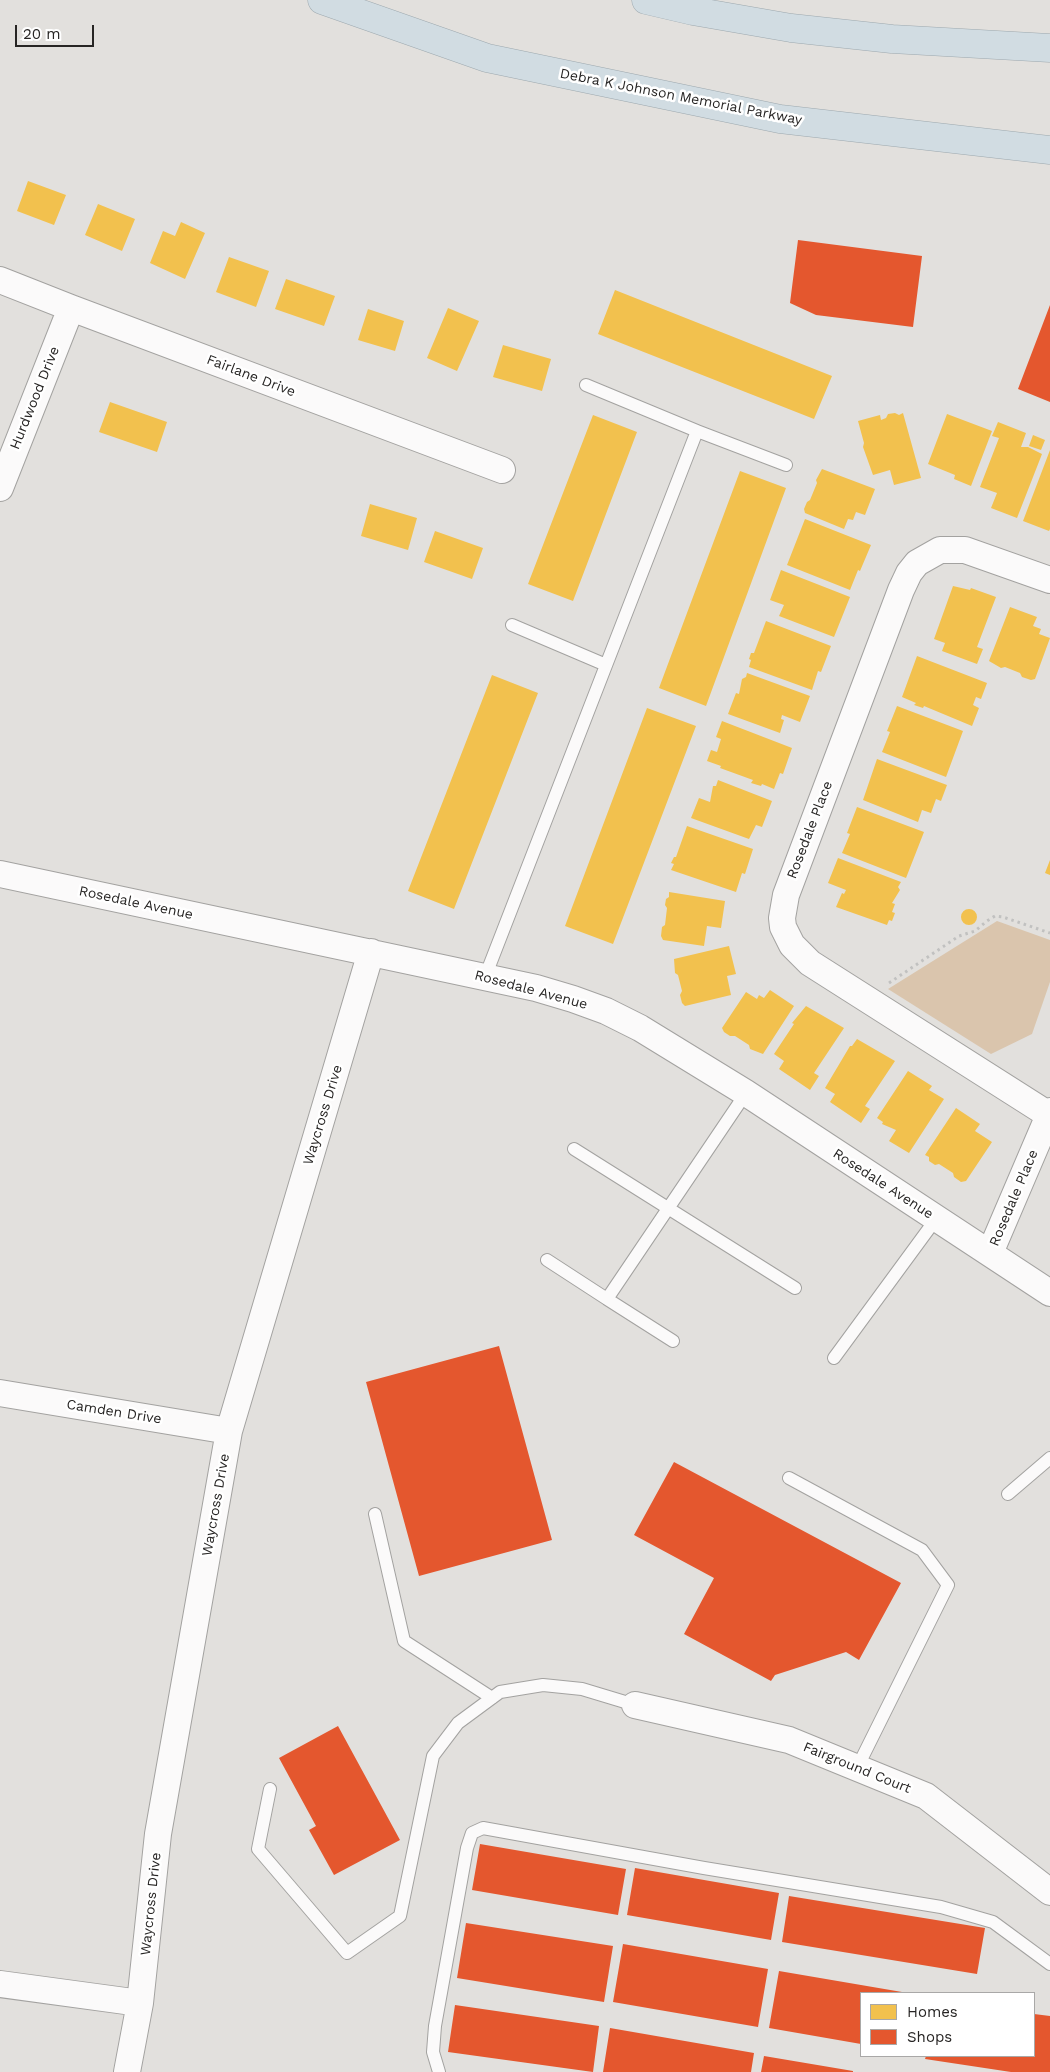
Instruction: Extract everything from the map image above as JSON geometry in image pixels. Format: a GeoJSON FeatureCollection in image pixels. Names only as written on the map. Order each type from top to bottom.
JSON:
{"type":"FeatureCollection","features":[{"type":"Feature","properties":{"kind":"highway","name":"Debra K Johnson Memorial Parkway"},"geometry":{"type":"LineString","coordinates":[[322,0],[487,58],[770,117],[1050,150]]}},
{"type":"Feature","properties":{"kind":"highway"},"geometry":{"type":"LineString","coordinates":[[646,0],[693,11],[792,28],[892,39],[1050,48]]}},
{"type":"Feature","properties":{"kind":"street","name":"Fairlane Drive"},"geometry":{"type":"LineString","coordinates":[[0,280],[502,470]]}},
{"type":"Feature","properties":{"kind":"street","name":"Hurdwood Drive"},"geometry":{"type":"LineString","coordinates":[[0,488],[71,308]]}},
{"type":"Feature","properties":{"kind":"street","name":"Rosedale Place"},"geometry":{"type":"LineString","coordinates":[[990,1254],[1049,1113],[810,963],[799,954],[787,937],[783,927],[782,908],[902,590],[909,573],[917,563],[933,553],[946,550],[972,551],[1050,580]]}},
{"type":"Feature","properties":{"kind":"street","name":"Rosedale Avenue"},"geometry":{"type":"LineString","coordinates":[[0,874],[485,977],[555,993],[606,1011],[640,1028],[746,1093],[1050,1293]]}},
{"type":"Feature","properties":{"kind":"street","name":"Waycross Drive"},"geometry":{"type":"LineString","coordinates":[[126,2072],[140,2003],[158,1834],[229,1431],[371,952]]}},
{"type":"Feature","properties":{"kind":"street","name":"Camden Drive"},"geometry":{"type":"LineString","coordinates":[[0,1393],[229,1431]]}},
{"type":"Feature","properties":{"kind":"street","name":"Fairground Court"},"geometry":{"type":"LineString","coordinates":[[635,1705],[790,1740],[926,1796],[1047,1885]]}},
{"type":"Feature","properties":{"kind":"street"},"geometry":{"type":"LineString","coordinates":[[0,1984],[140,2003]]}},
{"type":"Feature","properties":{"kind":"lane"},"geometry":{"type":"LineString","coordinates":[[586,385],[786,465]]}},
{"type":"Feature","properties":{"kind":"lane"},"geometry":{"type":"LineString","coordinates":[[485,977],[697,430]]}},
{"type":"Feature","properties":{"kind":"lane"},"geometry":{"type":"LineString","coordinates":[[512,625],[606,665]]}},
{"type":"Feature","properties":{"kind":"lane"},"geometry":{"type":"LineString","coordinates":[[607,1299],[746,1093]]}},
{"type":"Feature","properties":{"kind":"lane"},"geometry":{"type":"LineString","coordinates":[[574,1149],[795,1288]]}},
{"type":"Feature","properties":{"kind":"lane"},"geometry":{"type":"LineString","coordinates":[[834,1358],[936,1219]]}},
{"type":"Feature","properties":{"kind":"lane"},"geometry":{"type":"LineString","coordinates":[[547,1260],[672,1341]]}},
{"type":"Feature","properties":{"kind":"lane"},"geometry":{"type":"LineString","coordinates":[[1008,1494],[1050,1458]]}},
{"type":"Feature","properties":{"kind":"lane"},"geometry":{"type":"LineString","coordinates":[[788,1478],[922,1550],[948,1585],[857,1768]]}},
{"type":"Feature","properties":{"kind":"lane"},"geometry":{"type":"LineString","coordinates":[[375,1514],[404,1642],[492,1698]]}},
{"type":"Feature","properties":{"kind":"lane"},"geometry":{"type":"LineString","coordinates":[[270,1789],[258,1849],[347,1953],[400,1916],[433,1756],[458,1724],[500,1692],[543,1684],[582,1689],[635,1705]]}},
{"type":"Feature","properties":{"kind":"lane"},"geometry":{"type":"LineString","coordinates":[[439,2072],[433,2052],[435,2026],[467,1848],[472,1833],[483,1828],[704,1868],[942,1907],[993,1922],[1050,1964]]}},
{"type":"Feature","properties":{"kind":"path"},"geometry":{"type":"LineString","coordinates":[[865,999],[958,936],[975,931],[986,920],[994,916],[1004,917],[1050,933]]}},
{"type":"Feature","properties":{"kind":"shaded area"},"geometry":{"type":"Polygon","coordinates":[[[997,921],[1050,940],[1050,982],[1032,1034],[991,1054],[888,989],[997,921]]]}},
{"type":"Feature","properties":{"kind":"building: Homes"},"geometry":{"type":"Polygon","coordinates":[[[28,181],[66,195],[54,225],[17,211],[28,181]]]}},
{"type":"Feature","properties":{"kind":"building: Homes"},"geometry":{"type":"Polygon","coordinates":[[[98,204],[135,219],[122,251],[85,235],[98,204]]]}},
{"type":"Feature","properties":{"kind":"building: Homes"},"geometry":{"type":"Polygon","coordinates":[[[181,222],[205,233],[185,279],[150,263],[163,231],[175,236],[181,222]]]}},
{"type":"Feature","properties":{"kind":"building: Homes"},"geometry":{"type":"Polygon","coordinates":[[[229,257],[269,271],[256,307],[216,292],[229,257]]]}},
{"type":"Feature","properties":{"kind":"building: Homes"},"geometry":{"type":"Polygon","coordinates":[[[286,279],[335,296],[324,326],[275,309],[286,279]]]}},
{"type":"Feature","properties":{"kind":"building: Homes"},"geometry":{"type":"Polygon","coordinates":[[[615,290],[832,376],[814,419],[598,334],[615,290]]]}},
{"type":"Feature","properties":{"kind":"building: Homes"},"geometry":{"type":"Polygon","coordinates":[[[448,308],[479,321],[457,371],[427,358],[448,308]]]}},
{"type":"Feature","properties":{"kind":"building: Homes"},"geometry":{"type":"Polygon","coordinates":[[[368,309],[404,321],[395,351],[358,340],[368,309]]]}},
{"type":"Feature","properties":{"kind":"building: Homes"},"geometry":{"type":"Polygon","coordinates":[[[503,345],[551,359],[542,391],[493,377],[503,345]]]}},
{"type":"Feature","properties":{"kind":"building: Homes"},"geometry":{"type":"Polygon","coordinates":[[[110,402],[167,422],[157,452],[99,432],[110,402]]]}},
{"type":"Feature","properties":{"kind":"building: Homes"},"geometry":{"type":"Polygon","coordinates":[[[895,413],[899,415],[903,413],[921,478],[894,485],[890,470],[873,475],[863,447],[864,443],[858,421],[880,415],[881,420],[886,418],[888,414],[895,413]]]}},
{"type":"Feature","properties":{"kind":"building: Homes"},"geometry":{"type":"Polygon","coordinates":[[[947,414],[992,431],[971,486],[954,479],[955,475],[928,464],[947,414]]]}},
{"type":"Feature","properties":{"kind":"building: Homes"},"geometry":{"type":"Polygon","coordinates":[[[593,415],[637,432],[573,601],[528,584],[593,415]]]}},
{"type":"Feature","properties":{"kind":"building: Homes"},"geometry":{"type":"Polygon","coordinates":[[[998,422],[1026,433],[1021,447],[1028,447],[1042,454],[1017,518],[991,508],[997,493],[980,487],[999,438],[992,436],[998,422]]]}},
{"type":"Feature","properties":{"kind":"building: Homes"},"geometry":{"type":"Polygon","coordinates":[[[1033,435],[1045,440],[1041,450],[1029,446],[1033,435]]]}},
{"type":"Feature","properties":{"kind":"building: Homes"},"geometry":{"type":"Polygon","coordinates":[[[1050,450],[1050,529],[1049,531],[1023,521],[1050,450]]]}},
{"type":"Feature","properties":{"kind":"building: Homes"},"geometry":{"type":"Polygon","coordinates":[[[822,469],[875,489],[865,515],[856,512],[853,520],[848,519],[844,529],[805,513],[804,509],[810,500],[817,483],[816,480],[822,469]]]}},
{"type":"Feature","properties":{"kind":"building: Homes"},"geometry":{"type":"Polygon","coordinates":[[[740,471],[786,488],[706,706],[659,688],[740,471]]]}},
{"type":"Feature","properties":{"kind":"building: Homes"},"geometry":{"type":"Polygon","coordinates":[[[370,504],[417,518],[408,550],[361,536],[370,504]]]}},
{"type":"Feature","properties":{"kind":"building: Homes"},"geometry":{"type":"Polygon","coordinates":[[[805,519],[871,545],[850,590],[787,565],[805,519]]]}},
{"type":"Feature","properties":{"kind":"building: Homes"},"geometry":{"type":"Polygon","coordinates":[[[435,531],[483,548],[472,579],[424,562],[435,531]]]}},
{"type":"Feature","properties":{"kind":"building: Homes"},"geometry":{"type":"Polygon","coordinates":[[[781,570],[850,597],[834,637],[779,616],[784,605],[770,600],[781,570]]]}},
{"type":"Feature","properties":{"kind":"building: Homes"},"geometry":{"type":"Polygon","coordinates":[[[953,586],[970,590],[971,588],[996,597],[977,647],[983,649],[977,664],[942,651],[945,643],[934,639],[953,586]]]}},
{"type":"Feature","properties":{"kind":"building: Homes"},"geometry":{"type":"Polygon","coordinates":[[[1010,607],[1037,617],[1033,626],[1041,629],[1039,634],[1050,638],[1035,679],[1031,680],[1022,677],[1020,673],[1005,667],[1001,668],[989,661],[1010,607]]]}},
{"type":"Feature","properties":{"kind":"building: Homes"},"geometry":{"type":"Polygon","coordinates":[[[766,621],[831,646],[821,672],[818,671],[812,690],[749,667],[751,653],[754,653],[766,621]]]}},
{"type":"Feature","properties":{"kind":"building: Homes"},"geometry":{"type":"Polygon","coordinates":[[[917,656],[987,683],[981,699],[976,697],[973,705],[979,708],[972,726],[924,706],[923,708],[914,705],[916,703],[902,697],[917,656]]]}},
{"type":"Feature","properties":{"kind":"building: Homes"},"geometry":{"type":"Polygon","coordinates":[[[747,673],[810,696],[800,722],[782,715],[781,719],[784,720],[780,733],[728,714],[736,693],[739,694],[742,679],[746,677],[747,673]]]}},
{"type":"Feature","properties":{"kind":"building: Homes"},"geometry":{"type":"Polygon","coordinates":[[[492,675],[538,693],[454,909],[408,891],[492,675]]]}},
{"type":"Feature","properties":{"kind":"building: Homes"},"geometry":{"type":"Polygon","coordinates":[[[897,706],[963,731],[946,777],[882,752],[890,732],[887,731],[897,706]]]}},
{"type":"Feature","properties":{"kind":"building: Homes"},"geometry":{"type":"Polygon","coordinates":[[[647,708],[696,726],[613,944],[565,926],[647,708]]]}},
{"type":"Feature","properties":{"kind":"building: Homes"},"geometry":{"type":"Polygon","coordinates":[[[722,721],[792,748],[783,774],[780,773],[774,789],[762,784],[761,786],[751,783],[753,780],[720,768],[721,766],[707,761],[711,750],[717,752],[721,739],[716,737],[722,721]]]}},
{"type":"Feature","properties":{"kind":"building: Homes"},"geometry":{"type":"Polygon","coordinates":[[[877,759],[947,785],[941,801],[936,799],[931,813],[922,810],[918,822],[863,800],[877,759]]]}},
{"type":"Feature","properties":{"kind":"building: Homes"},"geometry":{"type":"Polygon","coordinates":[[[718,780],[772,801],[762,827],[756,825],[749,839],[691,818],[699,798],[710,802],[713,786],[716,786],[718,780]]]}},
{"type":"Feature","properties":{"kind":"building: Homes"},"geometry":{"type":"Polygon","coordinates":[[[857,807],[924,832],[906,878],[842,853],[850,834],[847,833],[857,807]]]}},
{"type":"Feature","properties":{"kind":"building: Homes"},"geometry":{"type":"Polygon","coordinates":[[[687,826],[753,849],[745,874],[742,873],[736,892],[671,870],[674,864],[671,863],[674,857],[676,857],[687,826]]]}},
{"type":"Feature","properties":{"kind":"building: Homes"},"geometry":{"type":"Polygon","coordinates":[[[838,858],[901,882],[898,887],[900,890],[892,903],[895,904],[892,912],[895,913],[892,921],[889,920],[887,925],[836,907],[842,893],[844,894],[846,890],[828,883],[838,858]]]}},
{"type":"Feature","properties":{"kind":"building: Homes"},"geometry":{"type":"Polygon","coordinates":[[[1050,860],[1050,875],[1045,873],[1050,860]]]}},
{"type":"Feature","properties":{"kind":"building: Homes"},"geometry":{"type":"Polygon","coordinates":[[[669,892],[725,901],[721,928],[707,926],[704,946],[663,940],[661,936],[662,927],[665,925],[667,908],[665,905],[669,892]]]}},
{"type":"Feature","properties":{"kind":"building: Homes"},"geometry":{"type":"Polygon","coordinates":[[[966,909],[972,909],[977,914],[975,923],[966,925],[961,920],[961,914],[966,909]]]}},
{"type":"Feature","properties":{"kind":"building: Homes"},"geometry":{"type":"Polygon","coordinates":[[[729,946],[736,974],[727,976],[731,995],[685,1006],[680,995],[682,991],[678,975],[675,973],[674,959],[729,946]]]}},
{"type":"Feature","properties":{"kind":"building: Homes"},"geometry":{"type":"Polygon","coordinates":[[[770,990],[794,1006],[763,1054],[750,1049],[749,1045],[735,1036],[730,1036],[722,1028],[746,992],[757,999],[759,995],[764,998],[770,990]]]}},
{"type":"Feature","properties":{"kind":"building: Homes"},"geometry":{"type":"Polygon","coordinates":[[[806,1006],[844,1028],[814,1073],[819,1076],[810,1090],[779,1069],[784,1061],[774,1054],[794,1024],[792,1023],[806,1006]]]}},
{"type":"Feature","properties":{"kind":"building: Homes"},"geometry":{"type":"Polygon","coordinates":[[[857,1039],[895,1061],[865,1106],[870,1109],[861,1123],[830,1102],[835,1094],[825,1088],[850,1046],[857,1039]]]}},
{"type":"Feature","properties":{"kind":"building: Homes"},"geometry":{"type":"Polygon","coordinates":[[[908,1071],[932,1086],[929,1090],[944,1099],[909,1153],[889,1141],[896,1130],[882,1124],[883,1122],[877,1118],[908,1071]]]}},
{"type":"Feature","properties":{"kind":"building: Homes"},"geometry":{"type":"Polygon","coordinates":[[[956,1108],[980,1124],[975,1131],[992,1142],[966,1181],[961,1182],[954,1177],[953,1173],[939,1164],[935,1165],[929,1161],[929,1157],[925,1155],[956,1108]]]}},
{"type":"Feature","properties":{"kind":"building: Shops"},"geometry":{"type":"Polygon","coordinates":[[[798,240],[922,256],[913,327],[816,315],[790,303],[798,240]]]}},
{"type":"Feature","properties":{"kind":"building: Shops"},"geometry":{"type":"Polygon","coordinates":[[[1050,305],[1050,402],[1018,389],[1050,305]]]}},
{"type":"Feature","properties":{"kind":"building: Shops"},"geometry":{"type":"Polygon","coordinates":[[[499,1346],[552,1540],[419,1576],[366,1382],[499,1346]]]}},
{"type":"Feature","properties":{"kind":"building: Shops"},"geometry":{"type":"Polygon","coordinates":[[[674,1462],[901,1583],[859,1660],[846,1652],[775,1675],[771,1681],[684,1634],[714,1578],[634,1535],[674,1462]]]}},
{"type":"Feature","properties":{"kind":"building: Shops"},"geometry":{"type":"Polygon","coordinates":[[[338,1726],[400,1840],[334,1875],[309,1830],[316,1826],[279,1758],[338,1726]]]}},
{"type":"Feature","properties":{"kind":"building: Shops"},"geometry":{"type":"Polygon","coordinates":[[[480,1844],[626,1869],[618,1915],[472,1890],[480,1844]]]}},
{"type":"Feature","properties":{"kind":"building: Shops"},"geometry":{"type":"Polygon","coordinates":[[[635,1868],[779,1893],[771,1940],[627,1915],[635,1868]]]}},
{"type":"Feature","properties":{"kind":"building: Shops"},"geometry":{"type":"Polygon","coordinates":[[[789,1896],[985,1928],[977,1974],[782,1942],[789,1896]]]}},
{"type":"Feature","properties":{"kind":"building: Shops"},"geometry":{"type":"Polygon","coordinates":[[[466,1923],[613,1946],[604,2002],[457,1978],[466,1923]]]}},
{"type":"Feature","properties":{"kind":"building: Shops"},"geometry":{"type":"Polygon","coordinates":[[[623,1944],[768,1969],[758,2027],[613,2002],[623,1944]]]}},
{"type":"Feature","properties":{"kind":"building: Shops"},"geometry":{"type":"Polygon","coordinates":[[[779,1971],[902,1992],[860,1992],[860,2044],[769,2028],[779,1971]]]}},
{"type":"Feature","properties":{"kind":"building: Shops"},"geometry":{"type":"Polygon","coordinates":[[[455,2005],[599,2026],[593,2072],[448,2052],[455,2005]]]}},
{"type":"Feature","properties":{"kind":"building: Shops"},"geometry":{"type":"Polygon","coordinates":[[[1035,2014],[1050,2016],[1050,2072],[1011,2072],[925,2059],[926,2057],[1035,2057],[1035,2014]]]}},
{"type":"Feature","properties":{"kind":"building: Shops"},"geometry":{"type":"Polygon","coordinates":[[[610,2028],[754,2053],[751,2072],[603,2072],[610,2028]]]}},
{"type":"Feature","properties":{"kind":"building: Shops"},"geometry":{"type":"Polygon","coordinates":[[[764,2056],[853,2071],[853,2072],[761,2072],[764,2056]]]}}]}
